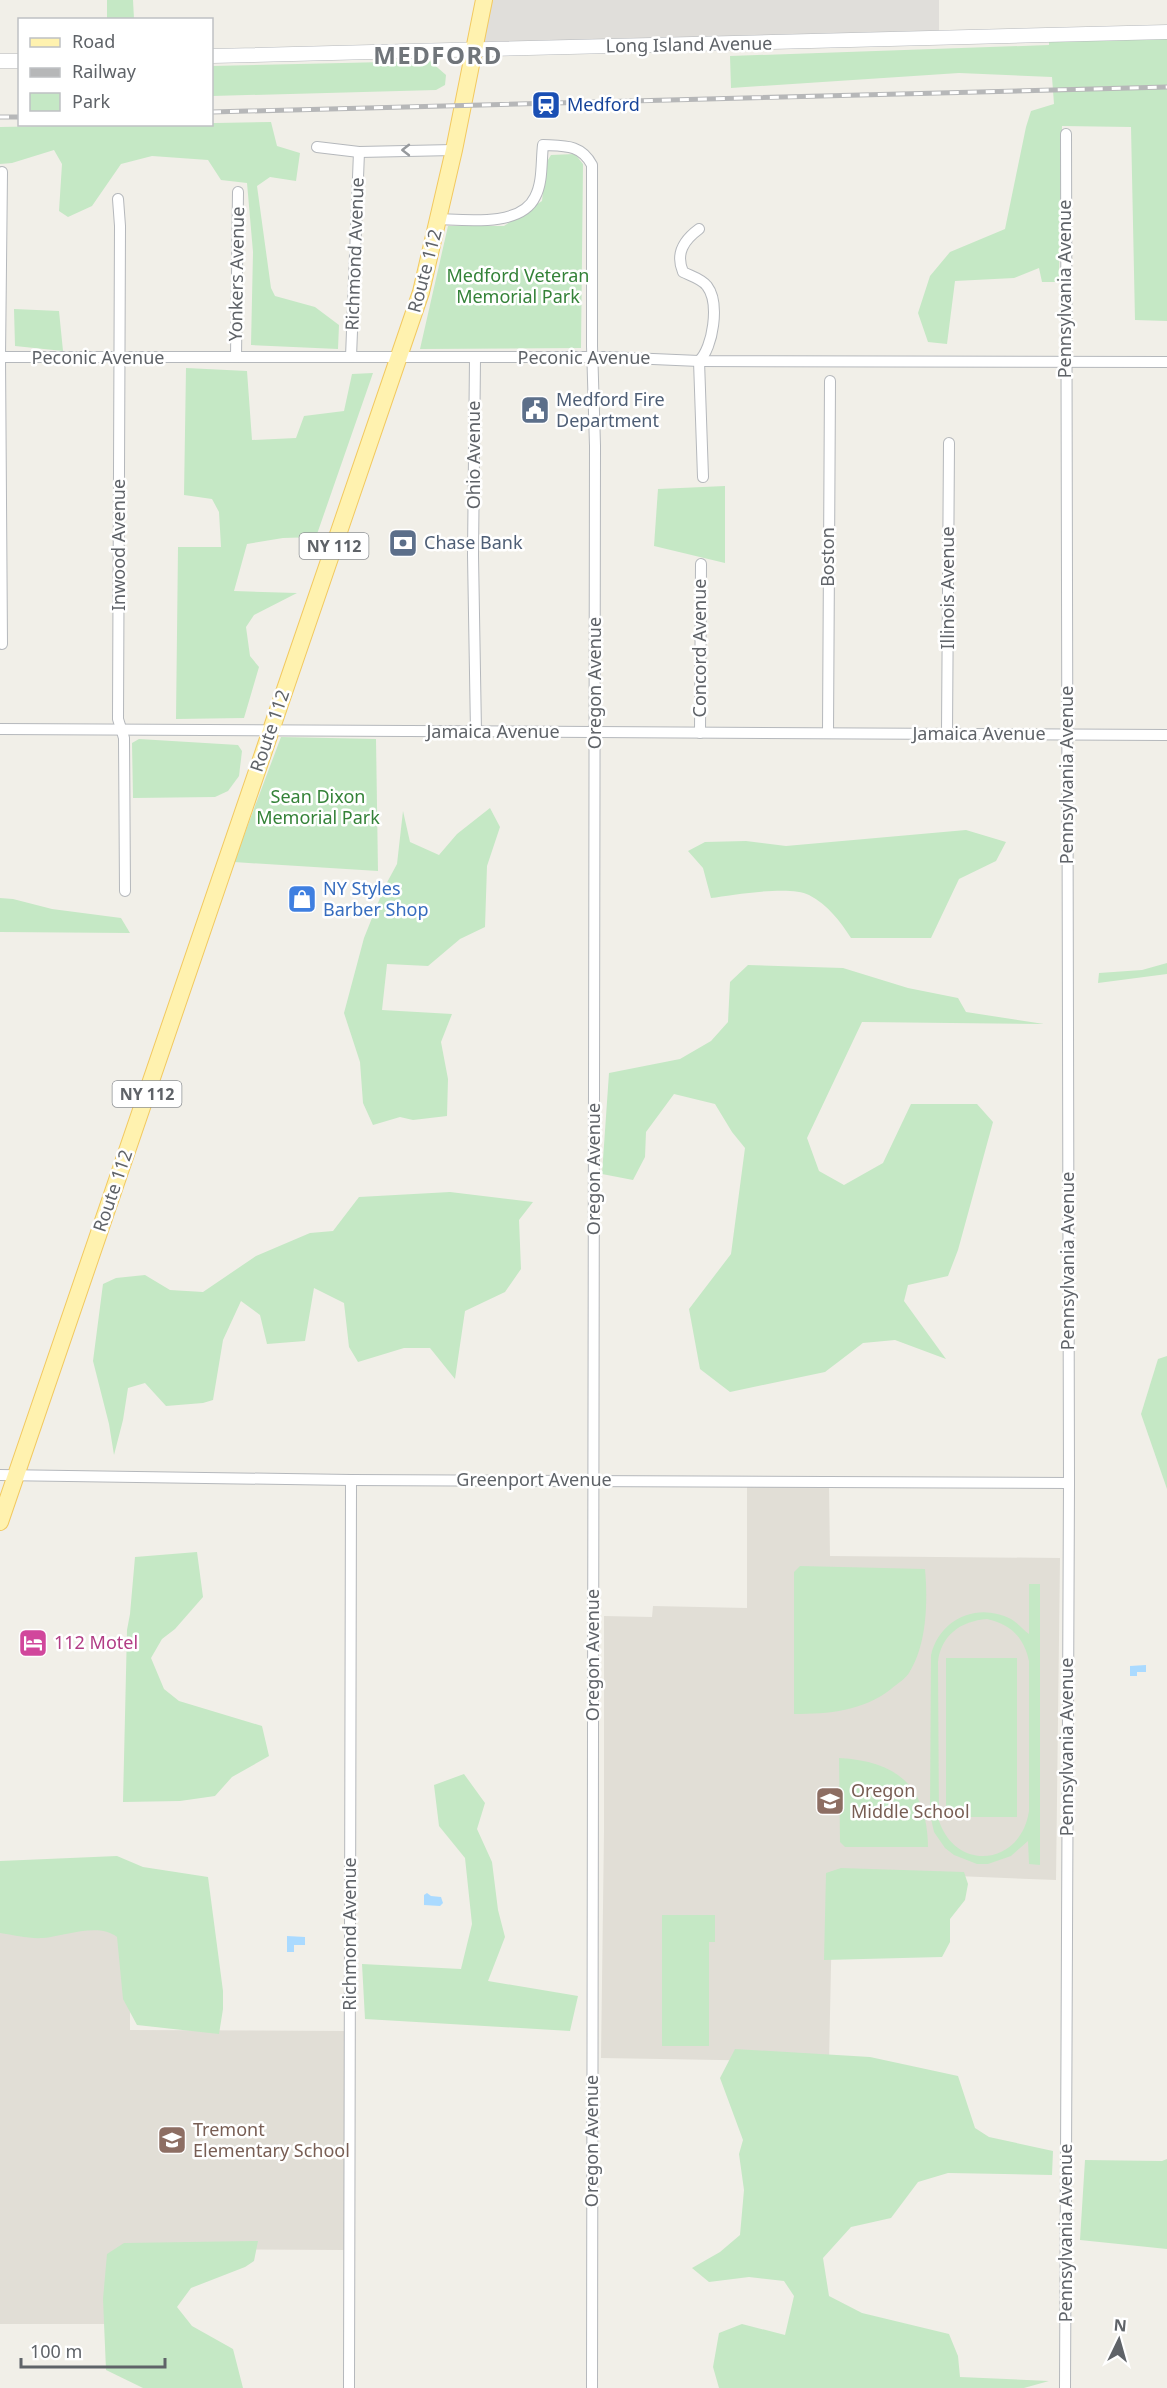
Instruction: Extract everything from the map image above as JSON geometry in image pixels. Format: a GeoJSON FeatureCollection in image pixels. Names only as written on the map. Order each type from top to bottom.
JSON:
{"type":"FeatureCollection","features":[{"type":"Feature","properties":{"kind":"main road","name":"Route 112"},"geometry":{"type":"LineString","coordinates":[[0,1522],[8,1475],[270,731],[426,275],[484,0]]}},
{"type":"Feature","properties":{"kind":"street","name":"Long Island Avenue"},"geometry":{"type":"LineString","coordinates":[[213,56],[1167,32]]}},
{"type":"Feature","properties":{"kind":"street"},"geometry":{"type":"LineString","coordinates":[[0,61],[18,61]]}},
{"type":"Feature","properties":{"kind":"street","name":"Pennsylvania Avenue"},"geometry":{"type":"LineString","coordinates":[[1065,2388],[1069,1483],[1066,134]]}},
{"type":"Feature","properties":{"kind":"street","name":"Oregon Avenue"},"geometry":{"type":"LineString","coordinates":[[439,219],[497,219],[519,213],[535,199],[540,183],[543,145],[576,148],[586,154],[592,165],[595,733],[592,2388]]}},
{"type":"Feature","properties":{"kind":"street"},"geometry":{"type":"LineString","coordinates":[[317,147],[359,152],[454,150]]}},
{"type":"Feature","properties":{"kind":"street","name":"Richmond Avenue"},"geometry":{"type":"LineString","coordinates":[[351,357],[359,152]]}},
{"type":"Feature","properties":{"kind":"street"},"geometry":{"type":"LineString","coordinates":[[2,172],[0,357],[2,644]]}},
{"type":"Feature","properties":{"kind":"street","name":"Yonkers Avenue"},"geometry":{"type":"LineString","coordinates":[[236,357],[238,192]]}},
{"type":"Feature","properties":{"kind":"street","name":"Inwood Avenue"},"geometry":{"type":"LineString","coordinates":[[118,199],[120,358],[118,719],[124,738],[125,891]]}},
{"type":"Feature","properties":{"kind":"street"},"geometry":{"type":"LineString","coordinates":[[699,228],[686,238],[681,249],[680,265],[683,272],[700,280],[708,287],[713,301],[714,320],[707,354],[699,361],[703,477]]}},
{"type":"Feature","properties":{"kind":"street","name":"Peconic Avenue"},"geometry":{"type":"LineString","coordinates":[[0,357],[646,357],[699,361],[1167,362]]}},
{"type":"Feature","properties":{"kind":"street","name":"Ohio Avenue"},"geometry":{"type":"LineString","coordinates":[[475,357],[473,555],[476,732]]}},
{"type":"Feature","properties":{"kind":"street","name":"Boston"},"geometry":{"type":"LineString","coordinates":[[828,734],[830,381]]}},
{"type":"Feature","properties":{"kind":"street","name":"Illinois Avenue"},"geometry":{"type":"LineString","coordinates":[[947,734],[949,443]]}},
{"type":"Feature","properties":{"kind":"street","name":"Concord Avenue"},"geometry":{"type":"LineString","coordinates":[[700,564],[700,733]]}},
{"type":"Feature","properties":{"kind":"street","name":"Jamaica Avenue"},"geometry":{"type":"LineString","coordinates":[[0,729],[1167,735]]}},
{"type":"Feature","properties":{"kind":"street","name":"Greenport Avenue"},"geometry":{"type":"LineString","coordinates":[[8,1475],[351,1480],[1069,1483]]}},
{"type":"Feature","properties":{"kind":"street","name":"Richmond Avenue"},"geometry":{"type":"LineString","coordinates":[[349,2388],[351,1480]]}},
{"type":"Feature","properties":{"kind":"shaded area"},"geometry":{"type":"Polygon","coordinates":[[[484,0],[939,0],[939,39],[475,49],[484,0]]]}},
{"type":"Feature","properties":{"kind":"shaded area","name":"Oregon Middle School"},"geometry":{"type":"Polygon","coordinates":[[[747,1485],[829,1486],[830,1556],[1060,1558],[1056,1880],[833,1871],[829,2062],[601,2058],[604,1616],[652,1617],[653,1606],[747,1608],[747,1485]]]}},
{"type":"Feature","properties":{"kind":"shaded area","name":"Tremont Elementary School"},"geometry":{"type":"Polygon","coordinates":[[[0,1919],[130,1920],[130,2030],[344,2031],[344,2250],[116,2249],[115,2324],[0,2324],[0,1919]]]}},
{"type":"Feature","properties":{"kind":"green space"},"geometry":{"type":"Polygon","coordinates":[[[107,0],[133,0],[134,18],[107,18],[107,0]]]}},
{"type":"Feature","properties":{"kind":"green space"},"geometry":{"type":"Polygon","coordinates":[[[1167,32],[1167,321],[1135,320],[1131,127],[1062,126],[1059,278],[1055,282],[1042,282],[1039,268],[1014,278],[955,281],[947,344],[928,342],[918,313],[930,276],[950,252],[1005,229],[1026,127],[1031,111],[1054,104],[1052,77],[959,73],[731,88],[730,56],[1049,45],[1049,36],[1167,32]]]}},
{"type":"Feature","properties":{"kind":"green space"},"geometry":{"type":"Polygon","coordinates":[[[430,61],[446,75],[445,85],[436,90],[213,96],[213,66],[430,61]]]}},
{"type":"Feature","properties":{"kind":"green space"},"geometry":{"type":"Polygon","coordinates":[[[271,122],[277,146],[300,153],[296,181],[270,177],[257,186],[271,288],[275,296],[315,307],[339,325],[338,349],[251,345],[253,252],[247,183],[221,180],[208,160],[152,156],[121,164],[92,206],[68,217],[59,211],[62,164],[54,150],[12,163],[0,164],[0,127],[213,126],[213,123],[271,122]]]}},
{"type":"Feature","properties":{"kind":"green space","name":"Medford Veteran Memorial Park"},"geometry":{"type":"Polygon","coordinates":[[[575,154],[583,164],[581,348],[420,349],[448,226],[504,226],[542,201],[546,163],[551,155],[575,154]]]}},
{"type":"Feature","properties":{"kind":"green space"},"geometry":{"type":"Polygon","coordinates":[[[14,309],[59,311],[63,351],[15,346],[14,309]]]}},
{"type":"Feature","properties":{"kind":"green space"},"geometry":{"type":"Polygon","coordinates":[[[186,368],[247,371],[252,440],[296,438],[304,416],[344,411],[352,374],[373,373],[316,537],[283,538],[247,544],[234,591],[297,593],[254,615],[246,627],[250,656],[259,667],[244,718],[176,719],[178,547],[221,547],[219,512],[212,499],[184,495],[186,368]]]}},
{"type":"Feature","properties":{"kind":"green space"},"geometry":{"type":"Polygon","coordinates":[[[725,486],[725,563],[654,546],[658,489],[725,486]]]}},
{"type":"Feature","properties":{"kind":"green space","name":"Sean Dixon Memorial Park"},"geometry":{"type":"Polygon","coordinates":[[[281,737],[376,739],[378,871],[234,862],[281,737]]]}},
{"type":"Feature","properties":{"kind":"green space"},"geometry":{"type":"Polygon","coordinates":[[[139,739],[238,745],[242,751],[239,776],[228,791],[215,797],[133,798],[132,743],[139,739]]]}},
{"type":"Feature","properties":{"kind":"green space"},"geometry":{"type":"Polygon","coordinates":[[[490,808],[500,827],[487,866],[485,927],[460,939],[428,966],[387,964],[382,1010],[452,1014],[441,1042],[448,1079],[447,1116],[413,1120],[400,1117],[373,1125],[363,1103],[360,1062],[344,1013],[364,938],[384,888],[397,864],[403,811],[410,842],[439,855],[457,834],[490,808]]]}},
{"type":"Feature","properties":{"kind":"green space"},"geometry":{"type":"Polygon","coordinates":[[[966,830],[1006,842],[996,861],[959,879],[931,938],[851,938],[828,909],[816,899],[800,892],[762,892],[711,898],[703,868],[688,851],[705,842],[746,841],[786,846],[966,830]]]}},
{"type":"Feature","properties":{"kind":"green space"},"geometry":{"type":"Polygon","coordinates":[[[0,898],[52,909],[121,918],[130,933],[0,932],[0,898]]]}},
{"type":"Feature","properties":{"kind":"green space"},"geometry":{"type":"Polygon","coordinates":[[[1167,963],[1167,974],[1098,983],[1099,973],[1142,970],[1167,963]]]}},
{"type":"Feature","properties":{"kind":"green space"},"geometry":{"type":"Polygon","coordinates":[[[748,965],[843,968],[908,988],[958,998],[966,1012],[1044,1024],[862,1022],[807,1138],[819,1171],[844,1185],[883,1163],[911,1104],[977,1104],[993,1122],[958,1250],[948,1276],[908,1285],[904,1301],[946,1359],[895,1340],[863,1343],[825,1372],[730,1392],[700,1369],[689,1309],[731,1254],[745,1148],[715,1104],[674,1094],[646,1132],[645,1157],[633,1180],[602,1174],[609,1073],[680,1059],[711,1041],[728,1022],[730,982],[748,965]]]}},
{"type":"Feature","properties":{"kind":"green space"},"geometry":{"type":"Polygon","coordinates":[[[450,1192],[533,1202],[519,1220],[521,1269],[505,1292],[465,1311],[455,1379],[430,1348],[404,1348],[358,1362],[349,1347],[344,1303],[314,1288],[305,1341],[267,1344],[260,1315],[241,1301],[223,1340],[213,1400],[166,1406],[145,1383],[128,1388],[114,1455],[109,1424],[93,1361],[103,1284],[116,1278],[145,1275],[170,1290],[203,1292],[256,1256],[310,1233],[333,1231],[359,1197],[450,1192]]]}},
{"type":"Feature","properties":{"kind":"green space"},"geometry":{"type":"Polygon","coordinates":[[[1167,1356],[1167,1489],[1141,1414],[1158,1359],[1167,1356]]]}},
{"type":"Feature","properties":{"kind":"green space"},"geometry":{"type":"Polygon","coordinates":[[[197,1552],[203,1597],[175,1629],[162,1639],[151,1658],[164,1689],[179,1701],[262,1726],[269,1756],[232,1777],[215,1796],[180,1801],[123,1802],[127,1630],[135,1557],[197,1552]]]}},
{"type":"Feature","properties":{"kind":"green space"},"geometry":{"type":"Polygon","coordinates":[[[800,1566],[925,1569],[926,1609],[920,1649],[909,1673],[891,1689],[857,1707],[833,1712],[794,1714],[794,1572],[800,1566]]]}},
{"type":"Feature","properties":{"kind":"green space"},"geometry":{"type":"Polygon","coordinates":[[[1029,1584],[1040,1584],[1040,1865],[1029,1864],[1028,1841],[1011,1856],[988,1864],[977,1864],[954,1855],[945,1848],[934,1832],[930,1814],[931,1655],[943,1631],[962,1617],[974,1613],[998,1614],[1011,1619],[1029,1634],[1029,1584]],[[978,1620],[954,1631],[943,1644],[938,1662],[939,1821],[948,1838],[960,1849],[973,1855],[988,1856],[1002,1852],[1014,1843],[1024,1829],[1029,1811],[1029,1661],[1020,1638],[1009,1628],[995,1621],[978,1620]]]}},
{"type":"Feature","properties":{"kind":"green space"},"geometry":{"type":"Polygon","coordinates":[[[946,1658],[1017,1658],[1017,1817],[946,1817],[946,1658]]]}},
{"type":"Feature","properties":{"kind":"green space"},"geometry":{"type":"Polygon","coordinates":[[[839,1758],[878,1765],[905,1781],[915,1793],[922,1808],[928,1847],[845,1847],[840,1842],[839,1758]]]}},
{"type":"Feature","properties":{"kind":"green space"},"geometry":{"type":"Polygon","coordinates":[[[464,1774],[485,1803],[477,1829],[492,1862],[498,1910],[505,1937],[488,1981],[578,1996],[570,2031],[365,2019],[362,1964],[461,1969],[472,1924],[465,1858],[439,1826],[434,1785],[464,1774]]]}},
{"type":"Feature","properties":{"kind":"green space"},"geometry":{"type":"Polygon","coordinates":[[[117,1856],[143,1867],[208,1877],[223,1991],[219,2034],[137,2025],[123,1999],[117,1937],[110,1933],[91,1930],[38,1938],[0,1933],[0,1861],[117,1856]]]}},
{"type":"Feature","properties":{"kind":"green space"},"geometry":{"type":"Polygon","coordinates":[[[841,1868],[964,1872],[968,1884],[965,1900],[950,1919],[950,1942],[942,1957],[824,1960],[826,1873],[841,1868]]]}},
{"type":"Feature","properties":{"kind":"green space"},"geometry":{"type":"Polygon","coordinates":[[[662,1915],[715,1915],[715,1942],[709,1942],[709,2046],[662,2046],[662,1915]]]}},
{"type":"Feature","properties":{"kind":"green space"},"geometry":{"type":"Polygon","coordinates":[[[735,2049],[870,2057],[958,2076],[975,2128],[989,2137],[1053,2151],[1052,2175],[948,2173],[918,2182],[891,2218],[851,2227],[823,2258],[829,2296],[862,2313],[949,2334],[958,2356],[960,2377],[1049,2381],[1024,2388],[719,2388],[713,2367],[719,2333],[742,2324],[785,2335],[794,2296],[784,2281],[749,2277],[709,2282],[692,2268],[720,2252],[740,2235],[744,2190],[739,2154],[743,2140],[720,2078],[735,2049]]]}},
{"type":"Feature","properties":{"kind":"green space"},"geometry":{"type":"Polygon","coordinates":[[[1167,2159],[1167,2249],[1080,2240],[1085,2160],[1162,2161],[1167,2159]]]}},
{"type":"Feature","properties":{"kind":"green space"},"geometry":{"type":"Polygon","coordinates":[[[258,2241],[254,2261],[245,2267],[191,2288],[177,2307],[192,2326],[233,2349],[243,2388],[143,2388],[106,2370],[103,2299],[107,2254],[124,2243],[258,2241]]]}},
{"type":"Feature","properties":{"kind":"water"},"geometry":{"type":"Polygon","coordinates":[[[1146,1665],[1146,1672],[1137,1672],[1137,1676],[1130,1676],[1130,1666],[1146,1665]]]}},
{"type":"Feature","properties":{"kind":"water"},"geometry":{"type":"Polygon","coordinates":[[[427,1893],[441,1897],[443,1903],[440,1906],[424,1905],[424,1895],[427,1893]]]}},
{"type":"Feature","properties":{"kind":"water"},"geometry":{"type":"Polygon","coordinates":[[[287,1936],[305,1937],[305,1945],[294,1945],[294,1952],[287,1952],[287,1936]]]}},
{"type":"Feature","properties":{"kind":"railway"},"geometry":{"type":"LineString","coordinates":[[213,112],[1167,87]]}},
{"type":"Feature","properties":{"kind":"railway"},"geometry":{"type":"LineString","coordinates":[[0,117],[18,117]]}},
{"type":"Feature","properties":{"kind":"place","name":"Medford"},"geometry":{"type":"Point","coordinates":[546,105]}},
{"type":"Feature","properties":{"kind":"place","name":"Medford Fire Department"},"geometry":{"type":"Point","coordinates":[535,410]}},
{"type":"Feature","properties":{"kind":"place","name":"Chase Bank"},"geometry":{"type":"Point","coordinates":[403,543]}},
{"type":"Feature","properties":{"kind":"place","name":"NY Styles Barber Shop"},"geometry":{"type":"Point","coordinates":[302,899]}},
{"type":"Feature","properties":{"kind":"place","name":"112 Motel"},"geometry":{"type":"Point","coordinates":[33,1643]}},
{"type":"Feature","properties":{"kind":"place","name":"Oregon Middle School"},"geometry":{"type":"Point","coordinates":[830,1801]}},
{"type":"Feature","properties":{"kind":"place","name":"Tremont Elementary School"},"geometry":{"type":"Point","coordinates":[172,2140]}},
{"type":"Feature","properties":{"kind":"district","name":"MEDFORD"},"geometry":{"type":"Point","coordinates":[438,56]}}]}
